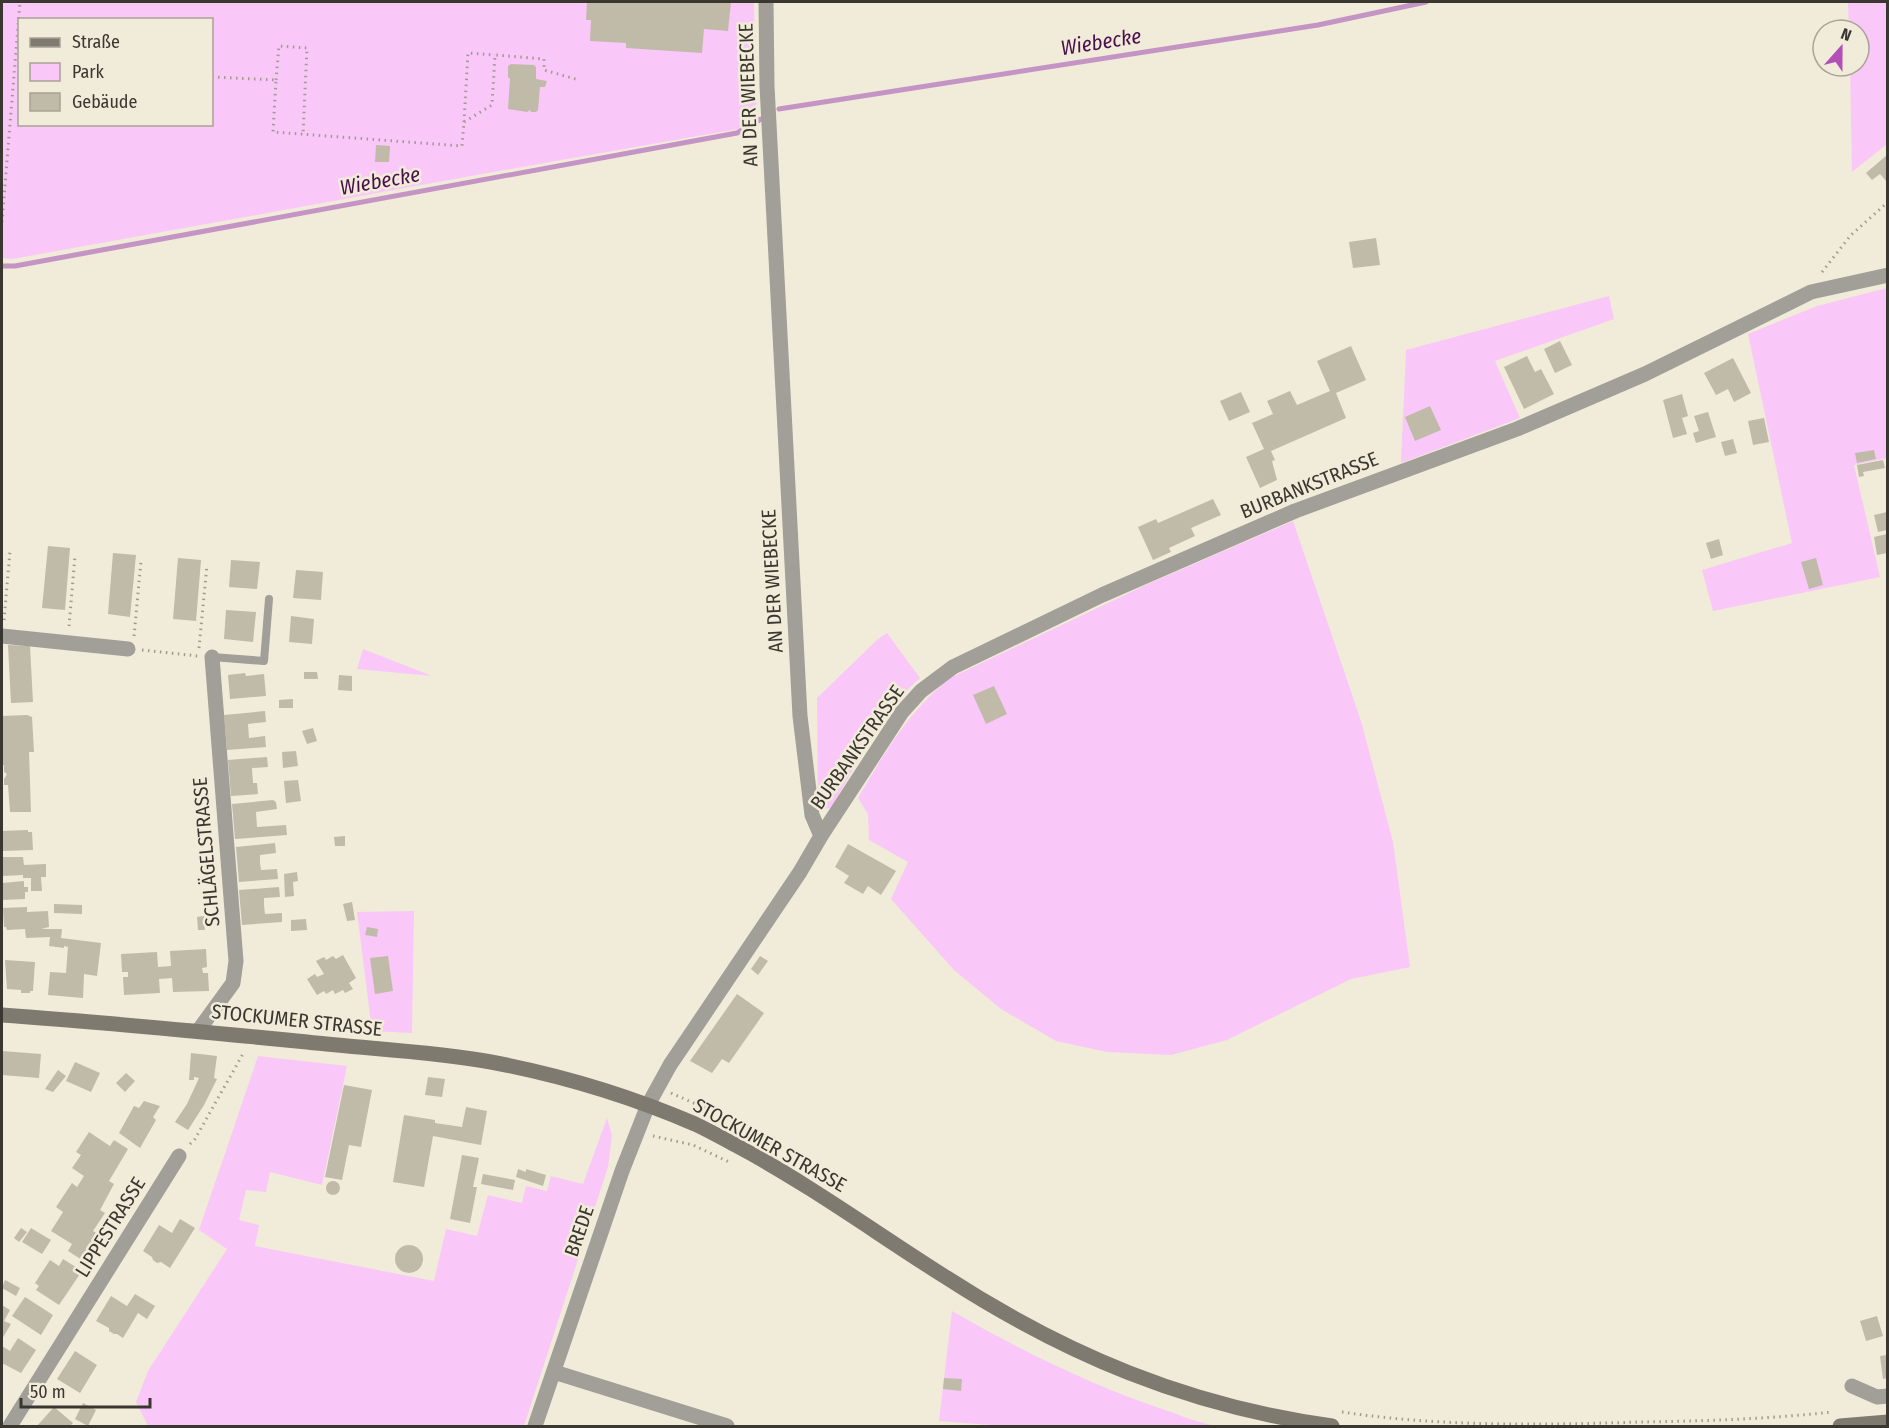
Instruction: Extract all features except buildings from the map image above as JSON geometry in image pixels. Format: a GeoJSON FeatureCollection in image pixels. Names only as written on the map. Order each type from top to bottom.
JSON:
{"type":"FeatureCollection","features":[{"type":"Feature","properties":{"kind":"main road","name":"STOCKUMER STRASSE"},"geometry":{"type":"LineString","coordinates":[[2,1015],[419,1052],[492,1062],[591,1086],[698,1125],[818,1193],[990,1305],[1095,1360],[1155,1384],[1216,1403],[1291,1420],[1332,1426]]}},
{"type":"Feature","properties":{"kind":"main road"},"geometry":{"type":"LineString","coordinates":[[1840,1419],[1887,1422]]}},
{"type":"Feature","properties":{"kind":"street","name":"AN DER WIEBECKE"},"geometry":{"type":"LineString","coordinates":[[766,2],[767,86],[800,716],[812,815],[821,836]]}},
{"type":"Feature","properties":{"kind":"street","name":"BURBANKSTRASSE"},"geometry":{"type":"LineString","coordinates":[[821,836],[902,712],[921,691],[953,667],[1101,595],[1295,511],[1517,429],[1645,374],[1811,292],[1887,275]]}},
{"type":"Feature","properties":{"kind":"street"},"geometry":{"type":"LineString","coordinates":[[2,636],[130,649]]}},
{"type":"Feature","properties":{"kind":"street","name":"SCHLÄGELSTRASSE"},"geometry":{"type":"LineString","coordinates":[[198,1031],[233,983],[236,961],[205,657]]}},
{"type":"Feature","properties":{"kind":"street"},"geometry":{"type":"LineString","coordinates":[[648,1106],[670,1065],[800,872],[821,836]]}},
{"type":"Feature","properties":{"kind":"street","name":"BREDE"},"geometry":{"type":"LineString","coordinates":[[535,1426],[622,1171],[648,1106]]}},
{"type":"Feature","properties":{"kind":"street","name":"LIPPESTRASSE"},"geometry":{"type":"LineString","coordinates":[[10,1426],[179,1156]]}},
{"type":"Feature","properties":{"kind":"street"},"geometry":{"type":"LineString","coordinates":[[554,1372],[727,1426]]}},
{"type":"Feature","properties":{"kind":"street"},"geometry":{"type":"LineString","coordinates":[[1852,1386],[1877,1397],[1887,1396]]}},
{"type":"Feature","properties":{"kind":"lane"},"geometry":{"type":"LineString","coordinates":[[205,657],[264,661],[269,599]]}},
{"type":"Feature","properties":{"kind":"path"},"geometry":{"type":"LineString","coordinates":[[19,18],[20,2]]}},
{"type":"Feature","properties":{"kind":"path"},"geometry":{"type":"LineString","coordinates":[[2,222],[18,26]]}},
{"type":"Feature","properties":{"kind":"path"},"geometry":{"type":"LineString","coordinates":[[303,134],[307,48],[279,46],[273,132],[462,146],[468,53],[544,59],[544,70],[579,80]]}},
{"type":"Feature","properties":{"kind":"path"},"geometry":{"type":"LineString","coordinates":[[464,122],[492,105],[495,55]]}},
{"type":"Feature","properties":{"kind":"path"},"geometry":{"type":"LineString","coordinates":[[213,77],[276,80]]}},
{"type":"Feature","properties":{"kind":"path"},"geometry":{"type":"LineString","coordinates":[[1811,292],[1823,270],[1851,235],[1887,202]]}},
{"type":"Feature","properties":{"kind":"path"},"geometry":{"type":"LineString","coordinates":[[2,636],[10,551]]}},
{"type":"Feature","properties":{"kind":"path"},"geometry":{"type":"LineString","coordinates":[[67,643],[75,556]]}},
{"type":"Feature","properties":{"kind":"path"},"geometry":{"type":"LineString","coordinates":[[141,561],[130,649],[205,657],[207,565]]}},
{"type":"Feature","properties":{"kind":"path"},"geometry":{"type":"LineString","coordinates":[[179,1156],[195,1139],[246,1049]]}},
{"type":"Feature","properties":{"kind":"path"},"geometry":{"type":"LineString","coordinates":[[657,1088],[730,1119],[783,1152]]}},
{"type":"Feature","properties":{"kind":"path"},"geometry":{"type":"LineString","coordinates":[[1338,1412],[1371,1417],[1527,1425],[1840,1419]]}},
{"type":"Feature","properties":{"kind":"green space"},"geometry":{"type":"Polygon","coordinates":[[[2,2],[754,2],[757,126],[12,259],[2,258],[2,2]]]}},
{"type":"Feature","properties":{"kind":"green space"},"geometry":{"type":"Polygon","coordinates":[[[1848,2],[1888,2],[1887,144],[1852,172],[1850,78],[1871,78],[1871,18],[1849,18],[1848,2]]]}},
{"type":"Feature","properties":{"kind":"green space"},"geometry":{"type":"Polygon","coordinates":[[[1887,288],[1887,458],[1854,465],[1880,577],[1713,611],[1702,570],[1792,543],[1748,334],[1817,306],[1887,288]]]}},
{"type":"Feature","properties":{"kind":"green space"},"geometry":{"type":"Polygon","coordinates":[[[1609,296],[1614,319],[1495,361],[1520,418],[1401,463],[1406,350],[1609,296]]]}},
{"type":"Feature","properties":{"kind":"green space"},"geometry":{"type":"Polygon","coordinates":[[[1293,521],[1361,721],[1393,842],[1410,967],[1351,979],[1227,1040],[1171,1055],[1107,1052],[1056,1041],[1001,1009],[954,970],[891,899],[908,862],[869,840],[868,814],[858,798],[888,749],[910,719],[950,678],[1148,584],[1293,521]]]}},
{"type":"Feature","properties":{"kind":"green space"},"geometry":{"type":"Polygon","coordinates":[[[887,633],[920,678],[887,709],[834,803],[830,808],[824,809],[818,806],[817,698],[887,633]]]}},
{"type":"Feature","properties":{"kind":"green space"},"geometry":{"type":"Polygon","coordinates":[[[363,649],[432,676],[357,669],[363,649]]]}},
{"type":"Feature","properties":{"kind":"green space"},"geometry":{"type":"Polygon","coordinates":[[[414,911],[412,1033],[372,1031],[357,912],[414,911]]]}},
{"type":"Feature","properties":{"kind":"green space"},"geometry":{"type":"Polygon","coordinates":[[[258,1056],[347,1066],[322,1185],[270,1172],[266,1192],[246,1190],[239,1220],[259,1225],[255,1246],[434,1281],[446,1229],[477,1236],[488,1195],[522,1203],[526,1186],[547,1191],[551,1176],[583,1184],[607,1118],[612,1135],[608,1167],[524,1426],[148,1426],[136,1402],[148,1371],[227,1249],[199,1230],[258,1056]]]}},
{"type":"Feature","properties":{"kind":"green space"},"geometry":{"type":"Polygon","coordinates":[[[952,1311],[1030,1353],[1083,1378],[1137,1400],[1217,1426],[1003,1426],[939,1421],[952,1311]]]}},
{"type":"Feature","properties":{"kind":"waterway","name":"Wiebecke"},"geometry":{"type":"LineString","coordinates":[[779,109],[1318,25],[1426,2]]}},
{"type":"Feature","properties":{"kind":"waterway","name":"Wiebecke"},"geometry":{"type":"LineString","coordinates":[[2,266],[15,266],[737,133],[761,119]]}}]}
